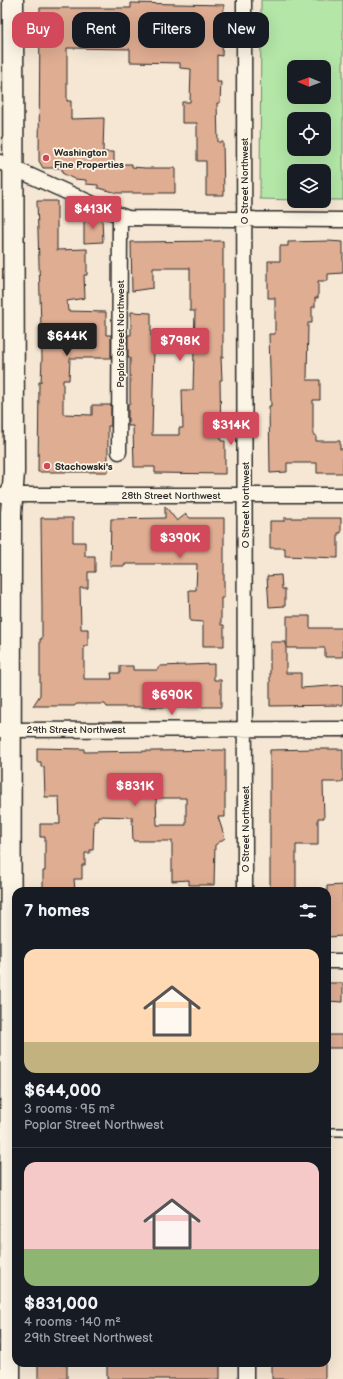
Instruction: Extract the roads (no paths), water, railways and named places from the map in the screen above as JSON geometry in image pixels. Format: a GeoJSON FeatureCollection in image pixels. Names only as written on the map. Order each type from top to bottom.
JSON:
{"type":"FeatureCollection","features":[{"type":"Feature","properties":{"kind":"main road"},"geometry":{"type":"LineString","coordinates":[[10,1379],[5,1302],[9,959],[6,730],[6,495],[7,165],[13,0]]}},
{"type":"Feature","properties":{"kind":"street","name":"O Street Northwest"},"geometry":{"type":"LineString","coordinates":[[244,0],[245,887]]}},
{"type":"Feature","properties":{"kind":"street"},"geometry":{"type":"LineString","coordinates":[[7,165],[120,216],[138,218],[244,220],[343,220]]}},
{"type":"Feature","properties":{"kind":"street","name":"Poplar Street Northwest"},"geometry":{"type":"LineString","coordinates":[[119,452],[120,216]]}},
{"type":"Feature","properties":{"kind":"street","name":"28th Street Northwest"},"geometry":{"type":"LineString","coordinates":[[6,495],[343,495]]}},
{"type":"Feature","properties":{"kind":"street","name":"29th Street Northwest"},"geometry":{"type":"LineString","coordinates":[[6,730],[343,729]]}},
{"type":"Feature","properties":{"kind":"street"},"geometry":{"type":"LineString","coordinates":[[331,961],[343,961]]}},
{"type":"Feature","properties":{"kind":"street"},"geometry":{"type":"LineString","coordinates":[[246,1367],[246,1379]]}},
{"type":"Feature","properties":{"kind":"lane"},"geometry":{"type":"LineString","coordinates":[[331,1132],[343,1132]]}},
{"type":"Feature","properties":{"kind":"place","name":"Washington Fine Properties"},"geometry":{"type":"Point","coordinates":[46,158]}},
{"type":"Feature","properties":{"kind":"place","name":"Stachowski's"},"geometry":{"type":"Point","coordinates":[47,466]}}]}
